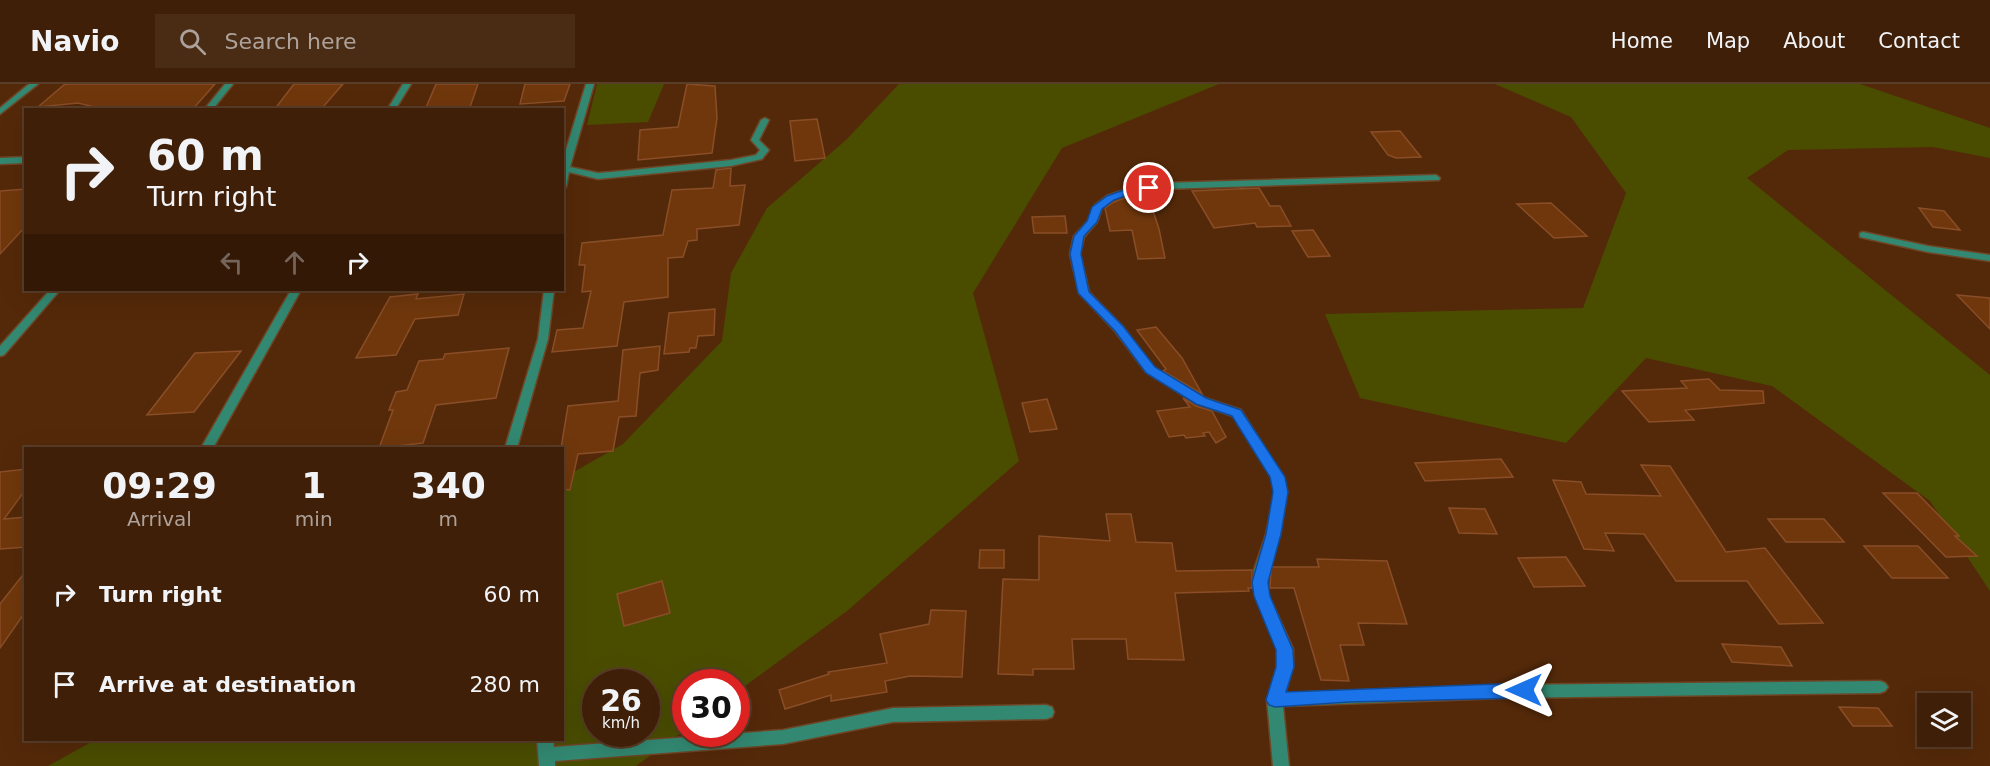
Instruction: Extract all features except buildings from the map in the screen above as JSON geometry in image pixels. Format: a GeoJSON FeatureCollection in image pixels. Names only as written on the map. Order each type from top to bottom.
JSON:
{"type":"FeatureCollection","features":[{"type":"Feature","properties":{"kind":"street"},"geometry":{"type":"LineString","coordinates":[[0,112],[34,84]]}},
{"type":"Feature","properties":{"kind":"street"},"geometry":{"type":"LineString","coordinates":[[210,108],[230,84]]}},
{"type":"Feature","properties":{"kind":"street"},"geometry":{"type":"LineString","coordinates":[[393,108],[406,84]]}},
{"type":"Feature","properties":{"kind":"street"},"geometry":{"type":"LineString","coordinates":[[564,176],[590,84]]}},
{"type":"Feature","properties":{"kind":"street"},"geometry":{"type":"LineString","coordinates":[[565,170],[598,176],[731,163],[759,157],[765,150],[755,140],[765,120]]}},
{"type":"Feature","properties":{"kind":"street"},"geometry":{"type":"LineString","coordinates":[[0,161],[24,160]]}},
{"type":"Feature","properties":{"kind":"street"},"geometry":{"type":"LineString","coordinates":[[1281,766],[1275,700],[1285,667],[1285,650],[1262,596],[1260,582],[1274,534],[1281,492],[1277,477],[1237,413],[1201,401],[1150,370],[1119,329],[1084,293],[1075,254],[1079,236],[1092,222],[1098,207],[1110,198],[1135,189],[1436,178]]}},
{"type":"Feature","properties":{"kind":"street"},"geometry":{"type":"LineString","coordinates":[[1863,235],[1928,249],[1990,258]]}},
{"type":"Feature","properties":{"kind":"street"},"geometry":{"type":"LineString","coordinates":[[0,353],[54,291]]}},
{"type":"Feature","properties":{"kind":"street"},"geometry":{"type":"LineString","coordinates":[[208,447],[295,291]]}},
{"type":"Feature","properties":{"kind":"street"},"geometry":{"type":"LineString","coordinates":[[511,447],[543,339],[549,291]]}},
{"type":"Feature","properties":{"kind":"street"},"geometry":{"type":"LineString","coordinates":[[1275,700],[1502,690],[1700,691],[1880,687]]}},
{"type":"Feature","properties":{"kind":"street"},"geometry":{"type":"LineString","coordinates":[[546,754],[783,737],[893,715],[1046,712]]}},
{"type":"Feature","properties":{"kind":"shaded area"},"geometry":{"type":"Polygon","coordinates":[[[597,84],[664,84],[648,122],[587,125],[597,84]]]}},
{"type":"Feature","properties":{"kind":"shaded area"},"geometry":{"type":"Polygon","coordinates":[[[899,84],[1219,84],[1062,148],[973,293],[1019,461],[847,611],[750,682],[750,669],[672,669],[672,740],[636,766],[48,766],[93,741],[564,741],[564,477],[623,444],[722,341],[731,273],[767,208],[846,140],[899,84]]]}},
{"type":"Feature","properties":{"kind":"shaded area"},"geometry":{"type":"Polygon","coordinates":[[[1495,84],[1860,84],[1990,128],[1990,158],[1933,147],[1788,150],[1747,178],[1990,375],[1990,591],[1930,501],[1772,386],[1646,358],[1566,443],[1360,398],[1325,314],[1583,308],[1626,193],[1571,117],[1495,84]]]}},
{"type":"Feature","properties":{"kind":"route"},"geometry":{"type":"LineString","coordinates":[[1149,188],[1135,189],[1110,198],[1098,207],[1092,222],[1079,236],[1075,254],[1084,293],[1119,329],[1150,370],[1201,401],[1237,413],[1277,477],[1281,492],[1274,534],[1261,570],[1260,582],[1262,596],[1285,650],[1285,667],[1275,700],[1349,695],[1524,690]]}}]}
